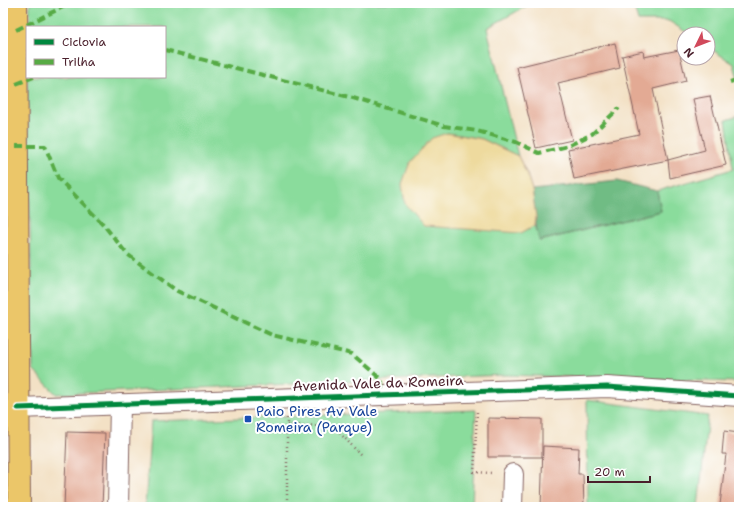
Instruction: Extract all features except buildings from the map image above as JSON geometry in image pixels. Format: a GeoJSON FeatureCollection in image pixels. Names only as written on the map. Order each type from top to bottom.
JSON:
{"type":"FeatureCollection","features":[{"type":"Feature","properties":{"kind":"main road"},"geometry":{"type":"LineString","coordinates":[[16,3],[19,507]]}},
{"type":"Feature","properties":{"kind":"street","name":"Avenida Vale da Romeira"},"geometry":{"type":"LineString","coordinates":[[18,408],[607,387],[739,396]]}},
{"type":"Feature","properties":{"kind":"street"},"geometry":{"type":"LineString","coordinates":[[118,507],[120,404]]}},
{"type":"Feature","properties":{"kind":"street"},"geometry":{"type":"LineString","coordinates":[[512,507],[513,474]]}},
{"type":"Feature","properties":{"kind":"path"},"geometry":{"type":"LineString","coordinates":[[478,392],[474,472],[513,474]]}},
{"type":"Feature","properties":{"kind":"path"},"geometry":{"type":"LineString","coordinates":[[286,507],[288,398]]}},
{"type":"Feature","properties":{"kind":"path"},"geometry":{"type":"LineString","coordinates":[[287,425],[333,426],[361,455]]}},
{"type":"Feature","properties":{"kind":"green space"},"geometry":{"type":"Polygon","coordinates":[[[30,3],[532,3],[487,28],[518,156],[482,139],[447,133],[521,233],[535,225],[540,241],[661,211],[657,191],[733,169],[726,120],[739,116],[739,382],[504,375],[56,394],[33,370],[27,78],[166,78],[166,26],[29,26],[30,3]]]}},
{"type":"Feature","properties":{"kind":"green space"},"geometry":{"type":"Polygon","coordinates":[[[633,3],[739,3],[739,83],[734,64],[716,52],[716,26],[677,26],[669,21],[638,21],[633,3]]]}},
{"type":"Feature","properties":{"kind":"green space"},"geometry":{"type":"Polygon","coordinates":[[[617,181],[657,191],[661,211],[539,241],[532,190],[617,181]]]}},
{"type":"Feature","properties":{"kind":"green space"},"geometry":{"type":"Polygon","coordinates":[[[587,400],[708,416],[698,507],[588,507],[587,400]]]}},
{"type":"Feature","properties":{"kind":"green space"},"geometry":{"type":"Polygon","coordinates":[[[476,410],[472,507],[145,507],[151,421],[476,410]]]}},
{"type":"Feature","properties":{"kind":"sand"},"geometry":{"type":"Polygon","coordinates":[[[447,133],[482,139],[518,156],[527,174],[532,190],[536,217],[535,225],[521,233],[424,226],[405,204],[402,184],[410,162],[432,138],[447,133]]]}},
{"type":"Feature","properties":{"kind":"marked path"},"geometry":{"type":"LineString","coordinates":[[16,30],[71,3]]}},
{"type":"Feature","properties":{"kind":"marked path"},"geometry":{"type":"LineString","coordinates":[[166,50],[353,98],[444,126],[477,131],[516,142],[539,153],[568,146],[592,134],[619,108]]}},
{"type":"Feature","properties":{"kind":"marked path"},"geometry":{"type":"LineString","coordinates":[[16,84],[31,78]]}},
{"type":"Feature","properties":{"kind":"marked path"},"geometry":{"type":"LineString","coordinates":[[730,82],[739,79]]}},
{"type":"Feature","properties":{"kind":"marked path"},"geometry":{"type":"LineString","coordinates":[[16,146],[45,146],[58,178],[103,224],[127,254],[177,291],[272,335],[352,354],[382,380],[382,395]]}},
{"type":"Feature","properties":{"kind":"cycle path"},"geometry":{"type":"LineString","coordinates":[[18,408],[607,387],[739,396]]}},
{"type":"Feature","properties":{"kind":"place","name":"Paio Pires Av Vale Romeira (Parque)"},"geometry":{"type":"Point","coordinates":[248,419]}}]}
